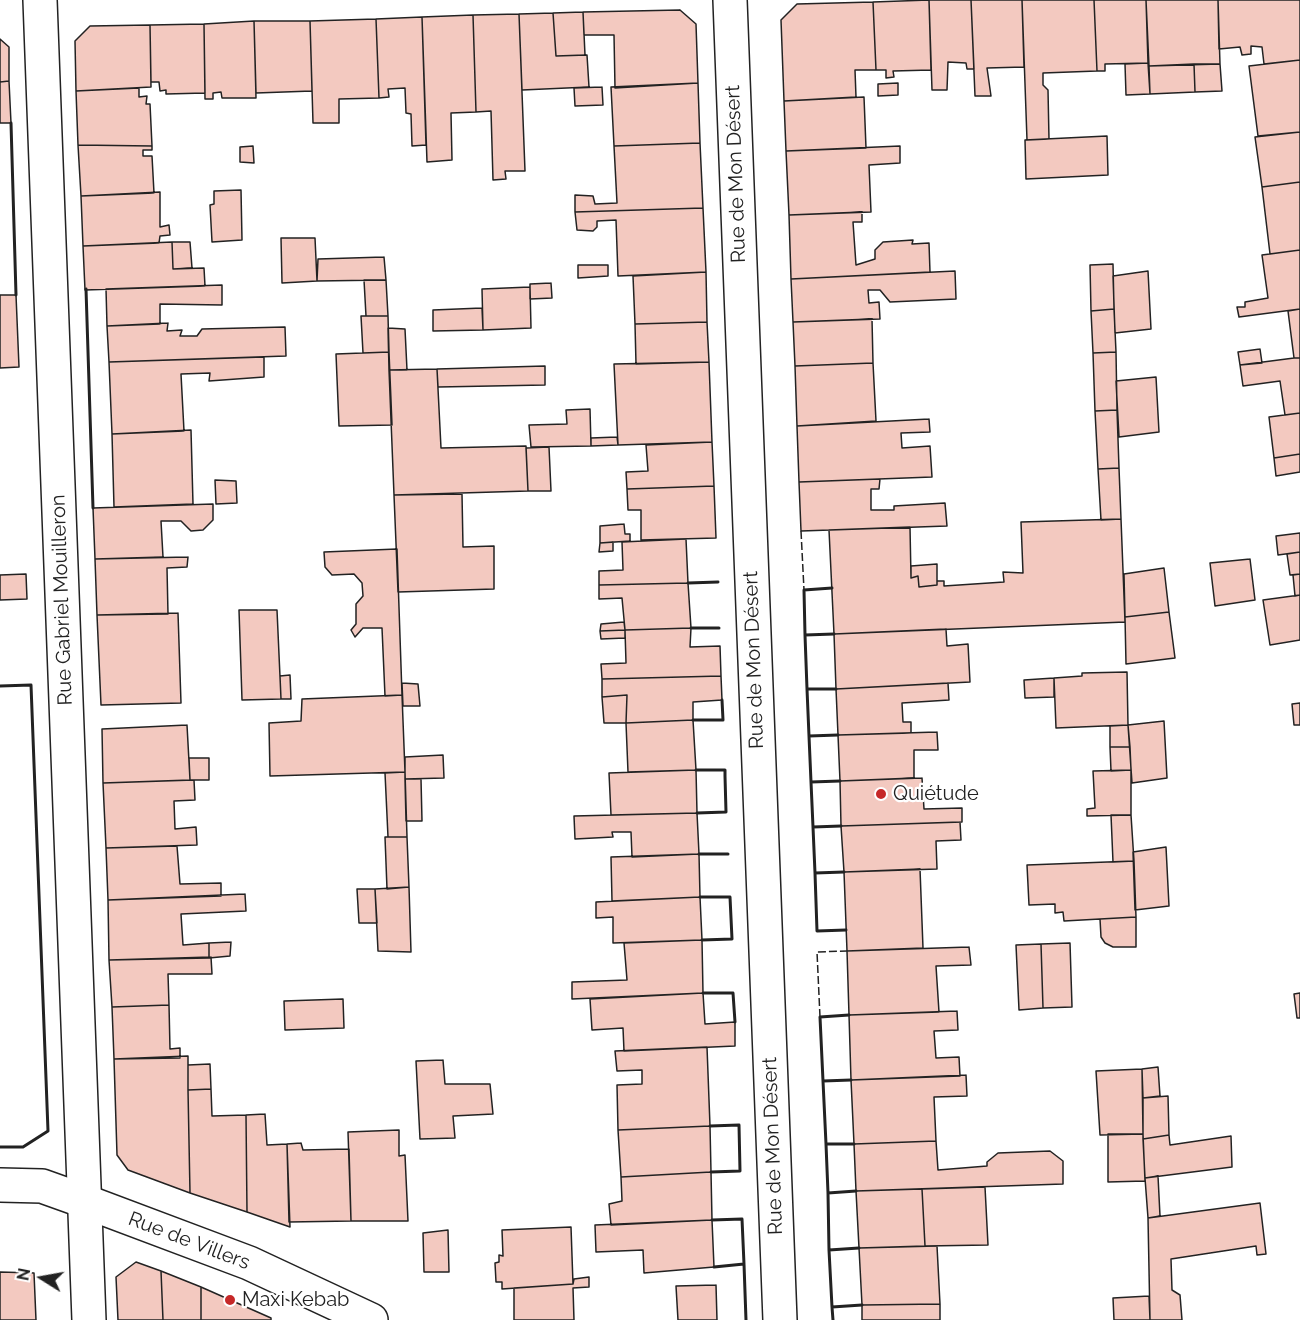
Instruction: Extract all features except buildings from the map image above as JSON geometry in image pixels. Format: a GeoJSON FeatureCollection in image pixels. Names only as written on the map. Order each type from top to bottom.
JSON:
{"type":"FeatureCollection","features":[{"type":"Feature","properties":{"kind":"main road","name":"Rue Gabriel Mouilleron"},"geometry":{"type":"LineString","coordinates":[[40,0],[89,1320]]}},
{"type":"Feature","properties":{"kind":"main road","name":"Rue de Mon Désert"},"geometry":{"type":"LineString","coordinates":[[730,0],[780,1320]]}},
{"type":"Feature","properties":{"kind":"main road","name":"Rue de Villers"},"geometry":{"type":"LineString","coordinates":[[0,1185],[42,1186],[84,1201],[249,1263],[371,1320]]}},
{"type":"Feature","properties":{"kind":"fence"},"geometry":{"type":"LineString","coordinates":[[801,531],[804,590]]}},
{"type":"Feature","properties":{"kind":"fence"},"geometry":{"type":"LineString","coordinates":[[820,1017],[817,952],[847,951]]}},
{"type":"Feature","properties":{"kind":"wall"},"geometry":{"type":"LineString","coordinates":[[11,123],[16,295]]}},
{"type":"Feature","properties":{"kind":"wall"},"geometry":{"type":"LineString","coordinates":[[86,289],[93,508]]}},
{"type":"Feature","properties":{"kind":"wall"},"geometry":{"type":"LineString","coordinates":[[688,583],[718,582]]}},
{"type":"Feature","properties":{"kind":"wall"},"geometry":{"type":"LineString","coordinates":[[832,588],[804,590],[805,635],[834,634]]}},
{"type":"Feature","properties":{"kind":"wall"},"geometry":{"type":"LineString","coordinates":[[691,628],[719,628]]}},
{"type":"Feature","properties":{"kind":"wall"},"geometry":{"type":"LineString","coordinates":[[805,635],[807,689],[836,689]]}},
{"type":"Feature","properties":{"kind":"wall"},"geometry":{"type":"LineString","coordinates":[[0,686],[31,685],[48,1131],[23,1147],[0,1147]]}},
{"type":"Feature","properties":{"kind":"wall"},"geometry":{"type":"LineString","coordinates":[[807,689],[809,736],[838,735]]}},
{"type":"Feature","properties":{"kind":"wall"},"geometry":{"type":"LineString","coordinates":[[693,720],[723,720],[722,700]]}},
{"type":"Feature","properties":{"kind":"wall"},"geometry":{"type":"LineString","coordinates":[[809,736],[811,782],[840,781]]}},
{"type":"Feature","properties":{"kind":"wall"},"geometry":{"type":"LineString","coordinates":[[696,770],[725,770],[726,812],[697,813]]}},
{"type":"Feature","properties":{"kind":"wall"},"geometry":{"type":"LineString","coordinates":[[811,782],[813,827],[841,826]]}},
{"type":"Feature","properties":{"kind":"wall"},"geometry":{"type":"LineString","coordinates":[[813,827],[815,873],[844,872]]}},
{"type":"Feature","properties":{"kind":"wall"},"geometry":{"type":"LineString","coordinates":[[699,854],[728,854]]}},
{"type":"Feature","properties":{"kind":"wall"},"geometry":{"type":"LineString","coordinates":[[815,873],[817,931],[846,930]]}},
{"type":"Feature","properties":{"kind":"wall"},"geometry":{"type":"LineString","coordinates":[[700,897],[730,897],[732,939],[702,940]]}},
{"type":"Feature","properties":{"kind":"wall"},"geometry":{"type":"LineString","coordinates":[[703,993],[733,993],[735,1022]]}},
{"type":"Feature","properties":{"kind":"wall"},"geometry":{"type":"LineString","coordinates":[[849,1015],[820,1017],[823,1081],[851,1080]]}},
{"type":"Feature","properties":{"kind":"wall"},"geometry":{"type":"LineString","coordinates":[[823,1081],[826,1144],[854,1144]]}},
{"type":"Feature","properties":{"kind":"wall"},"geometry":{"type":"LineString","coordinates":[[710,1126],[739,1125],[740,1171],[711,1172]]}},
{"type":"Feature","properties":{"kind":"wall"},"geometry":{"type":"LineString","coordinates":[[826,1144],[828,1193],[856,1191]]}},
{"type":"Feature","properties":{"kind":"wall"},"geometry":{"type":"LineString","coordinates":[[828,1193],[829,1250],[859,1248]]}},
{"type":"Feature","properties":{"kind":"wall"},"geometry":{"type":"LineString","coordinates":[[712,1220],[742,1219],[744,1264],[714,1267]]}},
{"type":"Feature","properties":{"kind":"wall"},"geometry":{"type":"LineString","coordinates":[[829,1250],[832,1307],[862,1305]]}},
{"type":"Feature","properties":{"kind":"wall"},"geometry":{"type":"LineString","coordinates":[[744,1264],[746,1320]]}},
{"type":"Feature","properties":{"kind":"wall"},"geometry":{"type":"LineString","coordinates":[[832,1307],[833,1320]]}},
{"type":"Feature","properties":{"kind":"place","name":"Quiétude"},"geometry":{"type":"Point","coordinates":[881,794]}},
{"type":"Feature","properties":{"kind":"place","name":"Maxi Kebab"},"geometry":{"type":"Point","coordinates":[230,1300]}}]}
